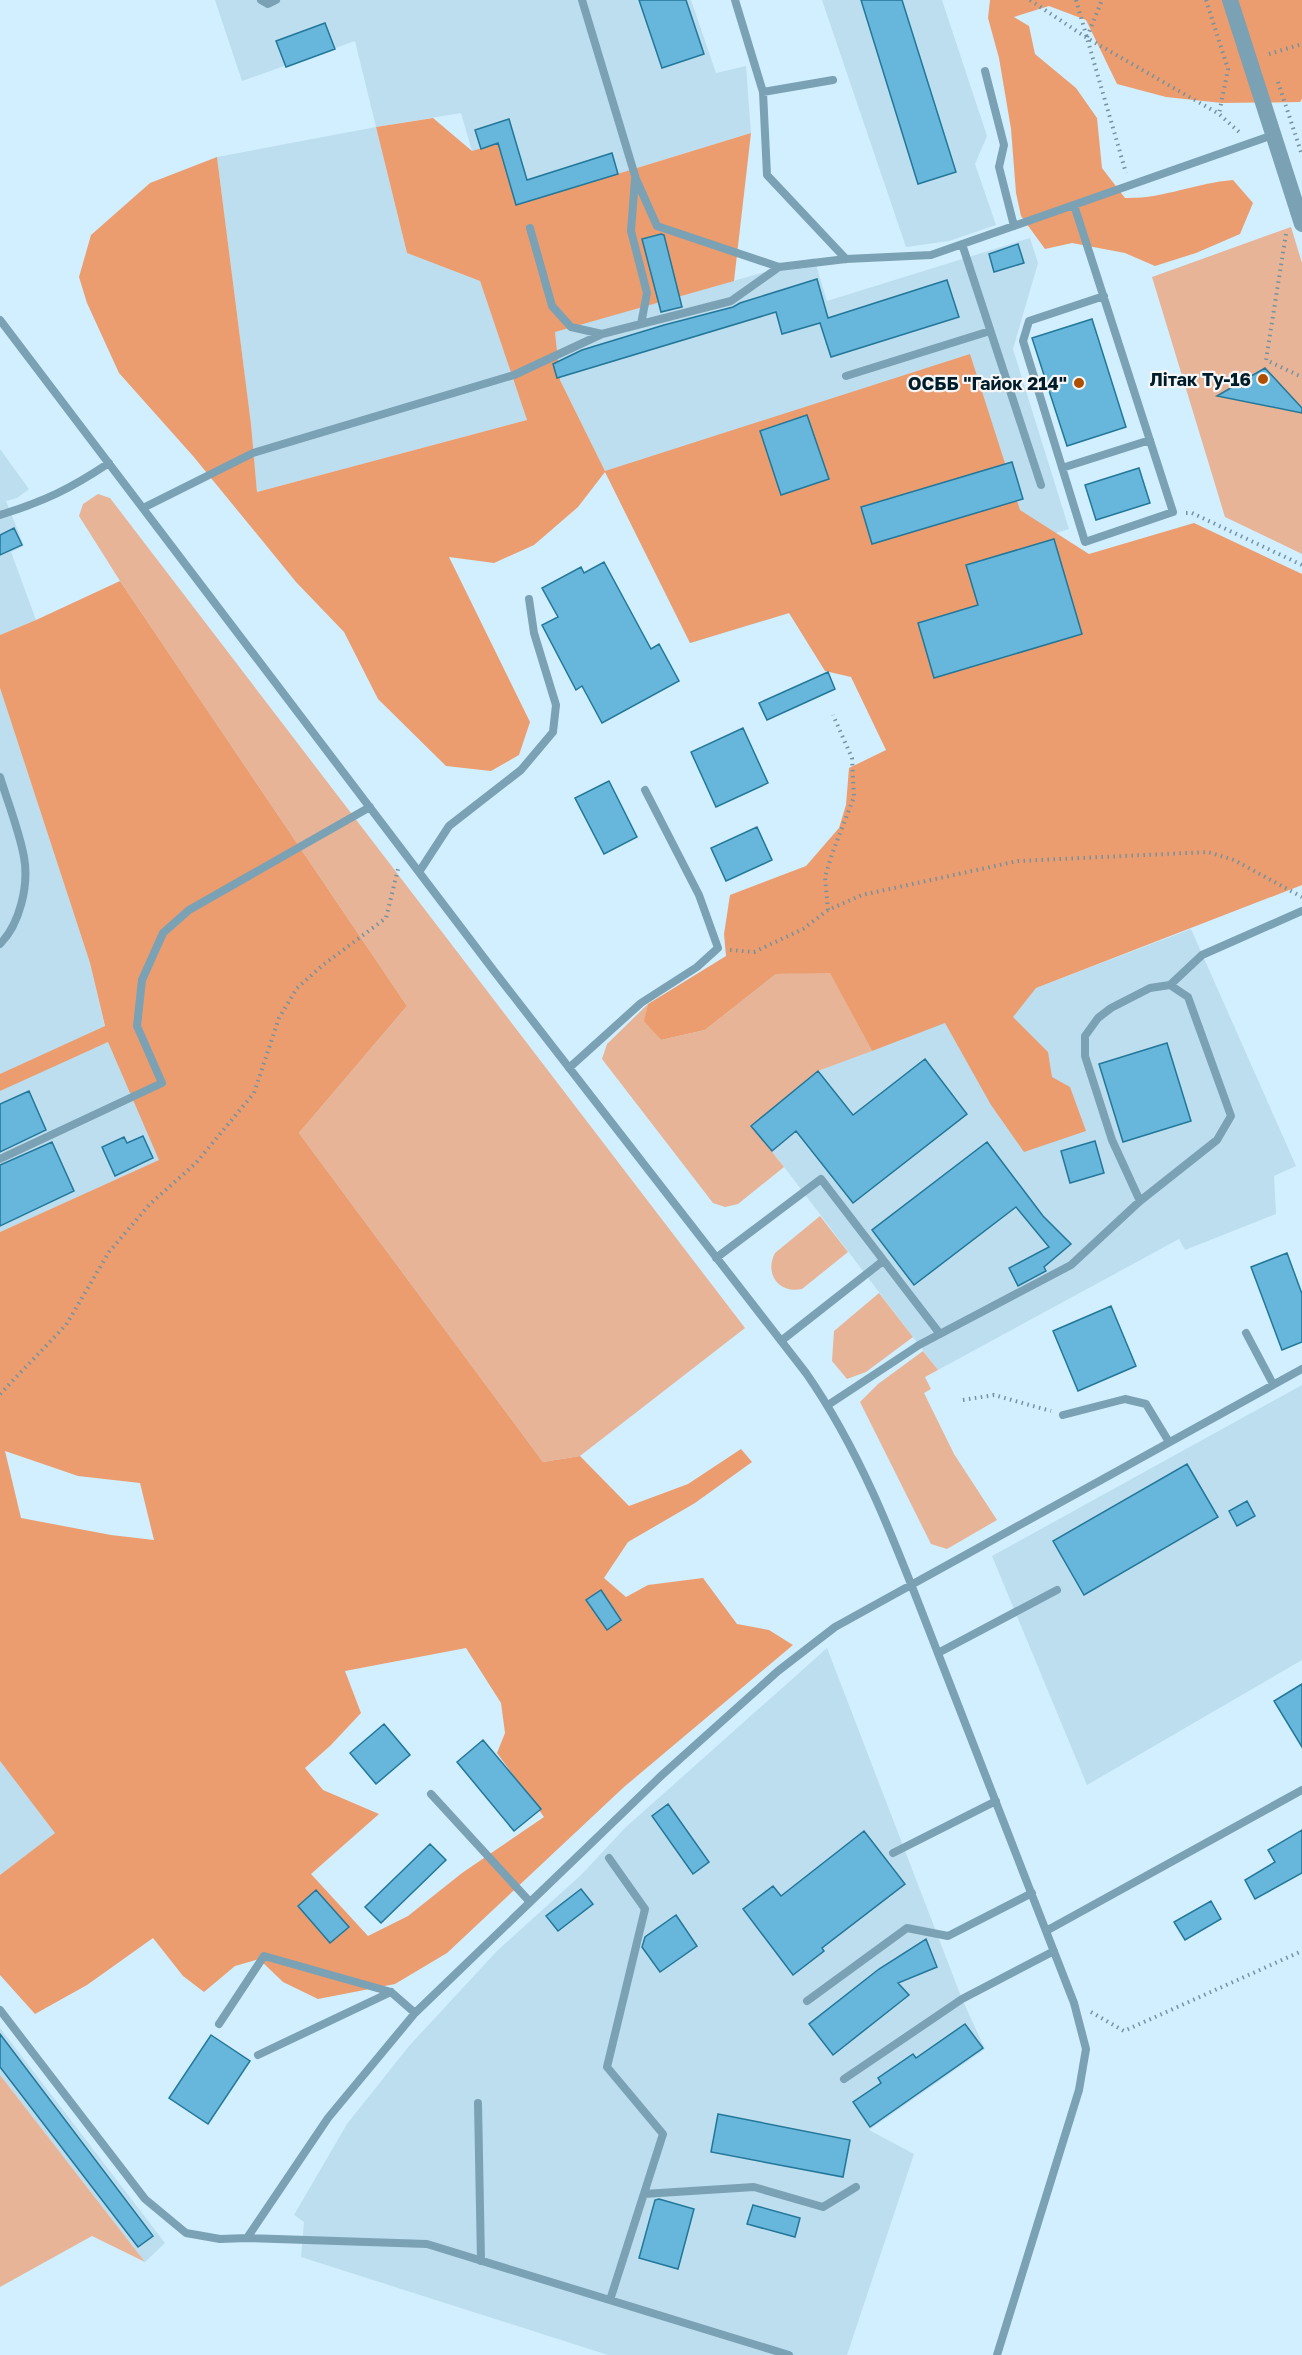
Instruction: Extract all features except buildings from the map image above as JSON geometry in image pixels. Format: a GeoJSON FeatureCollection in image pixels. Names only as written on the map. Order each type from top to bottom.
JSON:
{"type":"FeatureCollection","features":[{"type":"Feature","properties":{"kind":"street"},"geometry":{"type":"LineString","coordinates":[[1230,0],[1272,135],[1295,225]]}},
{"type":"Feature","properties":{"kind":"lane"},"geometry":{"type":"LineString","coordinates":[[261,0],[268,3],[276,0]]}},
{"type":"Feature","properties":{"kind":"lane"},"geometry":{"type":"LineString","coordinates":[[582,0],[636,179],[657,226],[779,267],[846,259],[931,255],[1272,135]]}},
{"type":"Feature","properties":{"kind":"lane"},"geometry":{"type":"LineString","coordinates":[[735,0],[763,92],[767,175],[846,259]]}},
{"type":"Feature","properties":{"kind":"lane"},"geometry":{"type":"LineString","coordinates":[[985,71],[1005,145],[999,167],[1014,226]]}},
{"type":"Feature","properties":{"kind":"lane"},"geometry":{"type":"LineString","coordinates":[[763,92],[833,80]]}},
{"type":"Feature","properties":{"kind":"lane"},"geometry":{"type":"LineString","coordinates":[[636,179],[631,231],[647,293],[641,324]]}},
{"type":"Feature","properties":{"kind":"lane"},"geometry":{"type":"LineString","coordinates":[[1074,205],[1104,296],[1173,512],[1085,542],[1023,341],[1029,321],[1104,296]]}},
{"type":"Feature","properties":{"kind":"lane"},"geometry":{"type":"LineString","coordinates":[[530,228],[552,306],[571,327],[602,334]]}},
{"type":"Feature","properties":{"kind":"lane"},"geometry":{"type":"LineString","coordinates":[[962,244],[1041,485]]}},
{"type":"Feature","properties":{"kind":"lane"},"geometry":{"type":"LineString","coordinates":[[144,508],[253,453],[514,375],[602,334],[731,301],[779,267]]}},
{"type":"Feature","properties":{"kind":"lane"},"geometry":{"type":"LineString","coordinates":[[0,320],[419,872],[781,1341],[828,1405],[860,1463],[911,1584],[1032,1893],[1074,2002],[1086,2049],[1079,2090],[997,2355]]}},
{"type":"Feature","properties":{"kind":"lane"},"geometry":{"type":"LineString","coordinates":[[846,376],[990,331]]}},
{"type":"Feature","properties":{"kind":"lane"},"geometry":{"type":"LineString","coordinates":[[1062,468],[1150,440]]}},
{"type":"Feature","properties":{"kind":"lane"},"geometry":{"type":"LineString","coordinates":[[0,515],[41,502],[66,490],[110,463]]}},
{"type":"Feature","properties":{"kind":"lane"},"geometry":{"type":"LineString","coordinates":[[419,872],[449,826],[521,770],[553,732],[556,705],[534,633],[529,599]]}},
{"type":"Feature","properties":{"kind":"lane"},"geometry":{"type":"LineString","coordinates":[[0,777],[24,858],[25,881],[19,911],[5,939],[0,944]]}},
{"type":"Feature","properties":{"kind":"lane"},"geometry":{"type":"LineString","coordinates":[[569,1068],[641,1003],[697,967],[718,948],[699,895],[645,790]]}},
{"type":"Feature","properties":{"kind":"lane"},"geometry":{"type":"LineString","coordinates":[[0,1159],[162,1083],[137,1026],[142,980],[163,933],[189,910],[370,807]]}},
{"type":"Feature","properties":{"kind":"lane"},"geometry":{"type":"LineString","coordinates":[[1140,1201],[1112,1140],[1084,1056],[1085,1036],[1098,1018],[1112,1008],[1150,988],[1170,985],[1202,955],[1302,911]]}},
{"type":"Feature","properties":{"kind":"lane"},"geometry":{"type":"LineString","coordinates":[[828,1405],[919,1345],[1071,1266],[1140,1201],[1217,1140],[1231,1116],[1188,997],[1170,985]]}},
{"type":"Feature","properties":{"kind":"lane"},"geometry":{"type":"LineString","coordinates":[[716,1258],[821,1179],[940,1334]]}},
{"type":"Feature","properties":{"kind":"lane"},"geometry":{"type":"LineString","coordinates":[[781,1341],[883,1261]]}},
{"type":"Feature","properties":{"kind":"lane"},"geometry":{"type":"LineString","coordinates":[[1246,1333],[1273,1384]]}},
{"type":"Feature","properties":{"kind":"lane"},"geometry":{"type":"LineString","coordinates":[[247,2238],[328,2118],[415,2013],[662,1775],[778,1671],[835,1627],[1302,1369]]}},
{"type":"Feature","properties":{"kind":"lane"},"geometry":{"type":"LineString","coordinates":[[1063,1415],[1125,1399],[1146,1404],[1169,1442]]}},
{"type":"Feature","properties":{"kind":"lane"},"geometry":{"type":"LineString","coordinates":[[938,1653],[1057,1590]]}},
{"type":"Feature","properties":{"kind":"lane"},"geometry":{"type":"LineString","coordinates":[[1046,1931],[1302,1790]]}},
{"type":"Feature","properties":{"kind":"lane"},"geometry":{"type":"LineString","coordinates":[[431,1794],[530,1902]]}},
{"type":"Feature","properties":{"kind":"lane"},"geometry":{"type":"LineString","coordinates":[[893,1853],[996,1802]]}},
{"type":"Feature","properties":{"kind":"lane"},"geometry":{"type":"LineString","coordinates":[[609,1858],[645,1909],[607,2067],[663,2134],[610,2300]]}},
{"type":"Feature","properties":{"kind":"lane"},"geometry":{"type":"LineString","coordinates":[[807,2001],[907,1928],[948,1936],[1032,1893]]}},
{"type":"Feature","properties":{"kind":"lane"},"geometry":{"type":"LineString","coordinates":[[844,2079],[962,1999],[1054,1951]]}},
{"type":"Feature","properties":{"kind":"lane"},"geometry":{"type":"LineString","coordinates":[[219,2024],[264,1956],[391,1992],[415,2013]]}},
{"type":"Feature","properties":{"kind":"lane"},"geometry":{"type":"LineString","coordinates":[[258,2055],[391,1992]]}},
{"type":"Feature","properties":{"kind":"lane"},"geometry":{"type":"LineString","coordinates":[[0,2010],[145,2199],[186,2233],[220,2239],[427,2244],[789,2355]]}},
{"type":"Feature","properties":{"kind":"lane"},"geometry":{"type":"LineString","coordinates":[[478,2103],[481,2261]]}},
{"type":"Feature","properties":{"kind":"lane"},"geometry":{"type":"LineString","coordinates":[[644,2194],[754,2187],[823,2207],[856,2187]]}},
{"type":"Feature","properties":{"kind":"path"},"geometry":{"type":"LineString","coordinates":[[1030,0],[1087,38],[1218,114],[1251,142]]}},
{"type":"Feature","properties":{"kind":"path"},"geometry":{"type":"LineString","coordinates":[[1076,0],[1130,185]]}},
{"type":"Feature","properties":{"kind":"path"},"geometry":{"type":"LineString","coordinates":[[1087,38],[1102,0]]}},
{"type":"Feature","properties":{"kind":"path"},"geometry":{"type":"LineString","coordinates":[[1206,0],[1228,69],[1218,114]]}},
{"type":"Feature","properties":{"kind":"path"},"geometry":{"type":"LineString","coordinates":[[1265,43],[1272,65]]}},
{"type":"Feature","properties":{"kind":"path"},"geometry":{"type":"LineString","coordinates":[[1269,54],[1302,44]]}},
{"type":"Feature","properties":{"kind":"path"},"geometry":{"type":"LineString","coordinates":[[1276,76],[1302,155]]}},
{"type":"Feature","properties":{"kind":"path"},"geometry":{"type":"LineString","coordinates":[[1295,225],[1266,360],[1302,377]]}},
{"type":"Feature","properties":{"kind":"path"},"geometry":{"type":"LineString","coordinates":[[1173,512],[1192,513],[1302,565]]}},
{"type":"Feature","properties":{"kind":"path"},"geometry":{"type":"LineString","coordinates":[[828,910],[825,878],[854,797],[852,758],[833,715]]}},
{"type":"Feature","properties":{"kind":"path"},"geometry":{"type":"LineString","coordinates":[[0,1394],[66,1325],[116,1244],[149,1205],[196,1163],[254,1093],[279,1018],[297,988],[323,965],[386,918],[403,851]]}},
{"type":"Feature","properties":{"kind":"path"},"geometry":{"type":"LineString","coordinates":[[718,948],[754,952],[803,929],[828,910],[862,895],[1018,861],[1208,852],[1234,860],[1302,897]]}},
{"type":"Feature","properties":{"kind":"path"},"geometry":{"type":"LineString","coordinates":[[963,1400],[994,1395],[1063,1415]]}},
{"type":"Feature","properties":{"kind":"path"},"geometry":{"type":"LineString","coordinates":[[1074,2002],[1124,2031],[1302,1951]]}},
{"type":"Feature","properties":{"kind":"shaded area"},"geometry":{"type":"Polygon","coordinates":[[[215,0],[691,0],[716,73],[746,66],[751,133],[516,205],[498,144],[472,151],[461,113],[376,127],[355,41],[242,81],[215,0]]]}},
{"type":"Feature","properties":{"kind":"shaded area"},"geometry":{"type":"Polygon","coordinates":[[[822,0],[942,0],[987,136],[975,164],[996,225],[949,241],[906,247],[822,0]]]}},
{"type":"Feature","properties":{"kind":"shaded area"},"geometry":{"type":"Polygon","coordinates":[[[990,0],[1302,0],[1302,99],[1300,102],[1222,103],[1166,97],[1117,84],[1086,20],[1049,6],[1014,17],[1029,26],[1035,54],[1076,88],[1097,118],[1102,168],[1125,198],[1166,194],[1233,180],[1253,203],[1240,234],[1196,253],[1155,266],[1125,253],[1072,243],[1045,249],[1021,216],[1016,193],[1011,129],[999,58],[988,18],[990,0]]]}},
{"type":"Feature","properties":{"kind":"shaded area"},"geometry":{"type":"Polygon","coordinates":[[[433,118],[472,151],[498,143],[516,205],[751,133],[734,281],[555,332],[560,380],[605,471],[970,354],[1020,510],[1089,554],[1194,523],[1302,574],[1302,885],[1036,988],[1013,1017],[1048,1052],[1052,1077],[1070,1087],[1086,1131],[1024,1152],[991,1105],[945,1023],[872,1051],[830,973],[776,974],[705,1030],[661,1040],[644,1021],[648,1004],[726,956],[724,934],[730,895],[806,866],[839,828],[846,805],[849,768],[886,750],[851,677],[825,671],[789,613],[690,643],[605,472],[578,507],[534,545],[494,563],[449,557],[530,722],[519,755],[491,771],[446,766],[378,699],[344,632],[296,582],[193,456],[119,373],[87,303],[79,277],[91,235],[150,183],[217,157],[251,424],[257,492],[527,420],[480,281],[407,253],[376,127],[433,118]]]}},
{"type":"Feature","properties":{"kind":"shaded area"},"geometry":{"type":"Polygon","coordinates":[[[376,127],[407,253],[480,281],[527,420],[257,492],[251,424],[217,157],[376,127]]]}},
{"type":"Feature","properties":{"kind":"shaded area"},"geometry":{"type":"Polygon","coordinates":[[[1291,227],[1302,263],[1302,554],[1225,517],[1152,277],[1291,227]]]}},
{"type":"Feature","properties":{"kind":"shaded area"},"geometry":{"type":"Polygon","coordinates":[[[1030,238],[1038,263],[1013,349],[1069,529],[690,643],[560,380],[546,334],[814,258],[827,301],[1030,238]]]}},
{"type":"Feature","properties":{"kind":"shaded area"},"geometry":{"type":"Polygon","coordinates":[[[0,449],[29,489],[17,498],[6,501],[24,546],[11,552],[36,620],[0,635],[0,449]]]}},
{"type":"Feature","properties":{"kind":"shaded area"},"geometry":{"type":"Polygon","coordinates":[[[98,494],[110,498],[745,1328],[580,1456],[543,1462],[299,1133],[407,1006],[120,581],[79,516],[83,504],[98,494]]]}},
{"type":"Feature","properties":{"kind":"shaded area"},"geometry":{"type":"Polygon","coordinates":[[[120,581],[407,1006],[299,1133],[543,1462],[580,1456],[629,1506],[688,1484],[741,1449],[752,1462],[695,1503],[628,1542],[604,1578],[626,1597],[648,1585],[703,1578],[737,1624],[769,1630],[793,1645],[624,1787],[447,1953],[395,1984],[318,1999],[283,1982],[259,1959],[235,1966],[204,1992],[183,1976],[153,1938],[87,1985],[35,2014],[0,1975],[0,1875],[55,1833],[0,1761],[0,1232],[159,1160],[108,1042],[0,1091],[0,1074],[105,1026],[90,963],[0,688],[0,635],[120,581]],[[5,1451],[21,1518],[111,1535],[154,1540],[140,1483],[78,1476],[5,1451]],[[466,1648],[345,1671],[361,1713],[330,1746],[305,1768],[323,1790],[379,1814],[311,1874],[368,1936],[408,1916],[462,1873],[544,1817],[497,1753],[505,1733],[501,1703],[466,1648]]]}},
{"type":"Feature","properties":{"kind":"shaded area"},"geometry":{"type":"Polygon","coordinates":[[[0,688],[90,963],[108,1041],[160,1160],[0,1232],[0,688]]]}},
{"type":"Feature","properties":{"kind":"shaded area"},"geometry":{"type":"Polygon","coordinates":[[[1191,929],[1296,1166],[1274,1176],[1276,1214],[1185,1250],[1179,1239],[938,1370],[772,1151],[818,1071],[1191,929]]]}},
{"type":"Feature","properties":{"kind":"shaded area"},"geometry":{"type":"Polygon","coordinates":[[[830,972],[872,1051],[818,1071],[752,1126],[784,1167],[738,1204],[725,1207],[713,1203],[602,1059],[607,1044],[648,1004],[645,1021],[661,1040],[705,1030],[776,974],[830,972]]]}},
{"type":"Feature","properties":{"kind":"shaded area"},"geometry":{"type":"Polygon","coordinates":[[[820,1216],[848,1252],[802,1289],[794,1290],[780,1285],[771,1268],[775,1253],[820,1216]]]}},
{"type":"Feature","properties":{"kind":"shaded area"},"geometry":{"type":"Polygon","coordinates":[[[879,1293],[913,1337],[866,1372],[847,1379],[832,1361],[834,1331],[879,1293]]]}},
{"type":"Feature","properties":{"kind":"shaded area"},"geometry":{"type":"Polygon","coordinates":[[[923,1351],[938,1370],[925,1377],[931,1389],[924,1393],[954,1454],[997,1520],[947,1549],[931,1544],[860,1402],[878,1384],[923,1351]]]}},
{"type":"Feature","properties":{"kind":"shaded area"},"geometry":{"type":"Polygon","coordinates":[[[1302,1385],[1302,1660],[1087,1785],[992,1556],[1302,1385]]]}},
{"type":"Feature","properties":{"kind":"shaded area"},"geometry":{"type":"Polygon","coordinates":[[[827,1648],[962,1999],[985,2049],[869,2130],[914,2154],[847,2355],[608,2355],[301,2257],[304,2222],[294,2215],[347,2124],[409,2046],[497,1951],[581,1875],[626,1827],[827,1648]]]}},
{"type":"Feature","properties":{"kind":"shaded area"},"geometry":{"type":"Polygon","coordinates":[[[0,1761],[56,1833],[0,1875],[0,1761]]]}},
{"type":"Feature","properties":{"kind":"shaded area"},"geometry":{"type":"Polygon","coordinates":[[[0,2028],[165,2243],[145,2262],[0,2075],[0,2028]]]}},
{"type":"Feature","properties":{"kind":"shaded area"},"geometry":{"type":"Polygon","coordinates":[[[0,2075],[145,2262],[92,2236],[0,2287],[0,2075]]]}},
{"type":"Feature","properties":{"kind":"place","name":"Літак Ту-16"},"geometry":{"type":"Point","coordinates":[1263,379]}},
{"type":"Feature","properties":{"kind":"place","name":"ОСББ \"Гайок 214\""},"geometry":{"type":"Point","coordinates":[1079,383]}}]}
